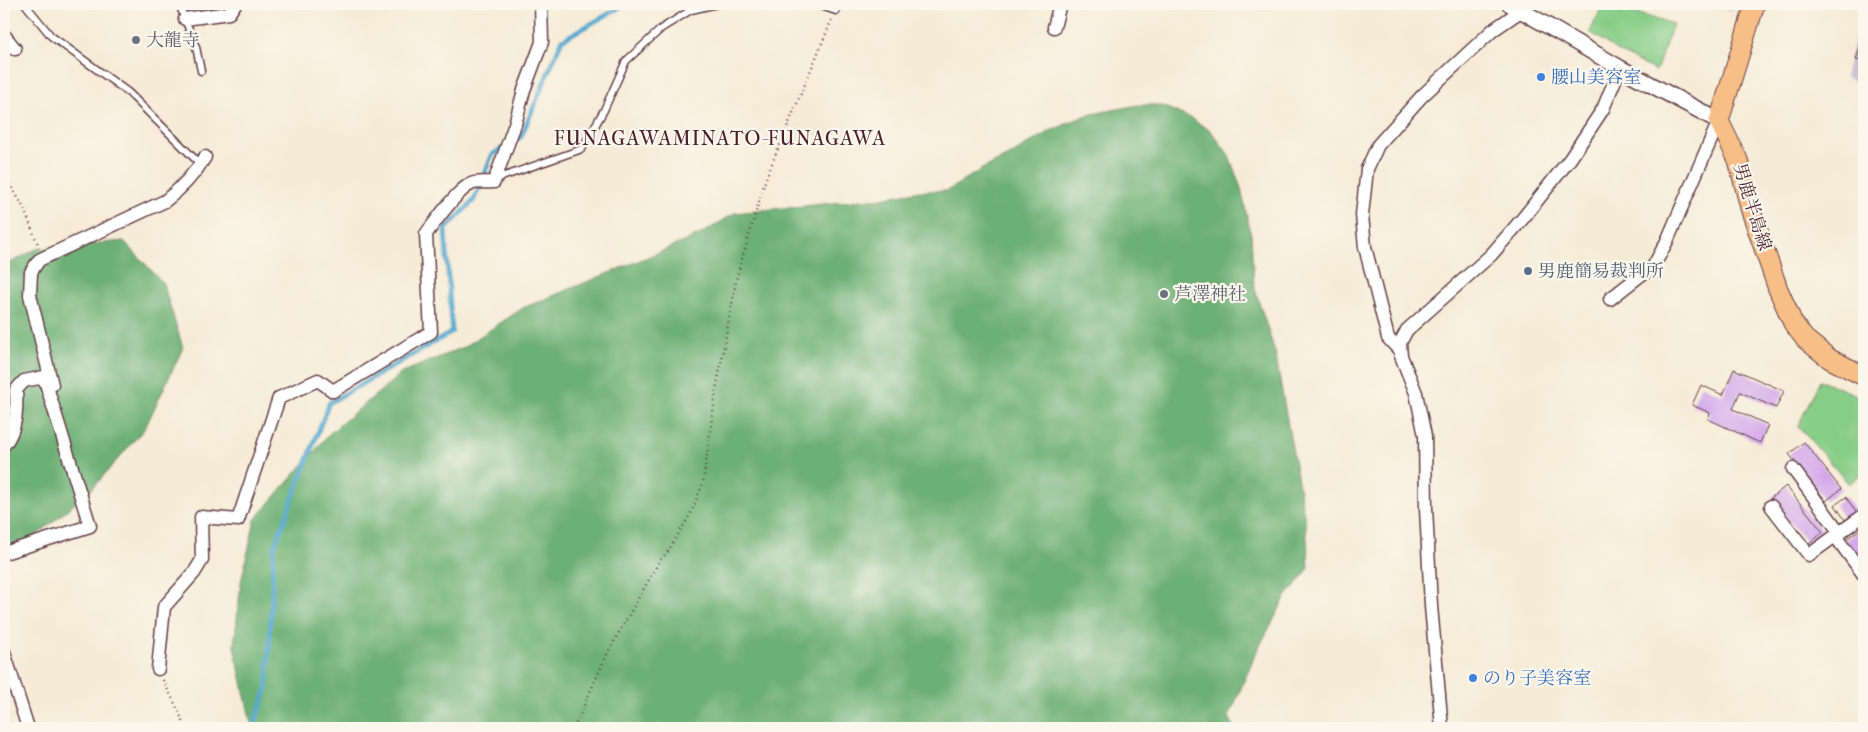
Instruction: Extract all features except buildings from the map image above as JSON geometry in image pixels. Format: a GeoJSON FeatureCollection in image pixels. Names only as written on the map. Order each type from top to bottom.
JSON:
{"type":"FeatureCollection","features":[{"type":"Feature","properties":{"kind":"main road"},"geometry":{"type":"LineString","coordinates":[[1719,121],[1755,4]]}},
{"type":"Feature","properties":{"kind":"main road","name":"男鹿半島線"},"geometry":{"type":"LineString","coordinates":[[1719,121],[1738,160],[1778,290],[1793,323],[1805,340],[1830,359],[1864,376]]}},
{"type":"Feature","properties":{"kind":"street"},"geometry":{"type":"LineString","coordinates":[[185,19],[229,13],[235,4]]}},
{"type":"Feature","properties":{"kind":"street"},"geometry":{"type":"LineString","coordinates":[[158,670],[164,607],[194,573],[202,560],[201,516],[238,520],[279,398],[318,380],[333,391],[431,332],[426,234],[461,190],[472,183],[485,184],[494,182],[542,42],[541,4]]}},
{"type":"Feature","properties":{"kind":"street"},"geometry":{"type":"LineString","coordinates":[[1054,27],[1060,4]]}},
{"type":"Feature","properties":{"kind":"street"},"geometry":{"type":"LineString","coordinates":[[1400,351],[1388,338],[1365,247],[1362,215],[1367,169],[1378,145],[1422,96],[1516,7],[1620,68],[1719,121],[1667,241],[1652,269],[1642,274],[1610,299]]}},
{"type":"Feature","properties":{"kind":"street"},"geometry":{"type":"LineString","coordinates":[[4,35],[15,49]]}},
{"type":"Feature","properties":{"kind":"street"},"geometry":{"type":"LineString","coordinates":[[1442,728],[1431,606],[1426,508],[1425,436],[1416,392],[1400,351],[1400,343],[1406,330],[1491,255],[1530,210],[1570,159],[1603,109],[1620,68]]}},
{"type":"Feature","properties":{"kind":"street"},"geometry":{"type":"LineString","coordinates":[[52,385],[30,295],[31,272],[39,260],[166,201],[195,173],[203,161]]}},
{"type":"Feature","properties":{"kind":"street"},"geometry":{"type":"LineString","coordinates":[[4,445],[8,440],[17,415],[16,390],[24,381],[44,377],[90,526],[4,553]]}},
{"type":"Feature","properties":{"kind":"street"},"geometry":{"type":"LineString","coordinates":[[1793,470],[1864,575]]}},
{"type":"Feature","properties":{"kind":"street"},"geometry":{"type":"LineString","coordinates":[[1771,506],[1809,554],[1864,515]]}},
{"type":"Feature","properties":{"kind":"street"},"geometry":{"type":"LineString","coordinates":[[4,652],[28,728]]}},
{"type":"Feature","properties":{"kind":"lane"},"geometry":{"type":"LineString","coordinates":[[25,4],[51,36],[129,93],[203,161]]}},
{"type":"Feature","properties":{"kind":"lane"},"geometry":{"type":"LineString","coordinates":[[179,4],[196,47],[201,71]]}},
{"type":"Feature","properties":{"kind":"lane"},"geometry":{"type":"LineString","coordinates":[[495,179],[582,149],[604,110],[626,61],[662,28],[692,10],[717,4]]}},
{"type":"Feature","properties":{"kind":"lane"},"geometry":{"type":"LineString","coordinates":[[815,4],[836,11]]}},
{"type":"Feature","properties":{"kind":"path"},"geometry":{"type":"LineString","coordinates":[[574,728],[608,652],[660,560],[667,553],[691,513],[703,483],[716,390],[737,276],[766,178],[836,11]]}},
{"type":"Feature","properties":{"kind":"path"},"geometry":{"type":"LineString","coordinates":[[4,175],[22,204],[43,258]]}},
{"type":"Feature","properties":{"kind":"path"},"geometry":{"type":"LineString","coordinates":[[158,670],[180,714],[184,728]]}},
{"type":"Feature","properties":{"kind":"shaded area"},"geometry":{"type":"Polygon","coordinates":[[[1864,4],[1864,87],[1845,77],[1864,4]]]}},
{"type":"Feature","properties":{"kind":"green space"},"geometry":{"type":"Polygon","coordinates":[[[1603,4],[1673,24],[1656,71],[1619,52],[1590,32],[1603,4]]]}},
{"type":"Feature","properties":{"kind":"green space"},"geometry":{"type":"Polygon","coordinates":[[[1138,105],[1160,105],[1190,118],[1211,131],[1229,155],[1241,188],[1251,235],[1254,286],[1275,352],[1306,526],[1309,568],[1285,598],[1255,655],[1229,717],[1235,728],[252,728],[234,646],[241,582],[255,520],[330,433],[403,372],[464,347],[523,308],[701,234],[735,213],[881,198],[920,191],[947,191],[1048,132],[1087,115],[1138,105]]]}},
{"type":"Feature","properties":{"kind":"green space"},"geometry":{"type":"Polygon","coordinates":[[[124,241],[163,283],[183,348],[145,428],[91,490],[24,546],[4,545],[4,266],[36,249],[124,241]]]}},
{"type":"Feature","properties":{"kind":"green space"},"geometry":{"type":"Polygon","coordinates":[[[1820,380],[1864,398],[1864,472],[1849,484],[1798,426],[1820,380]]]}},
{"type":"Feature","properties":{"kind":"waterway"},"geometry":{"type":"LineString","coordinates":[[512,143],[521,137],[562,40],[619,8],[620,4]]}},
{"type":"Feature","properties":{"kind":"waterway"},"geometry":{"type":"LineString","coordinates":[[253,728],[267,688],[274,548],[329,403],[452,332],[445,230],[474,200],[492,155],[503,148]]}},
{"type":"Feature","properties":{"kind":"place","name":"大龍寺"},"geometry":{"type":"Point","coordinates":[136,40]}},
{"type":"Feature","properties":{"kind":"place","name":"腰山美容室"},"geometry":{"type":"Point","coordinates":[1541,77]}},
{"type":"Feature","properties":{"kind":"place","name":"男鹿簡易裁判所"},"geometry":{"type":"Point","coordinates":[1528,271]}},
{"type":"Feature","properties":{"kind":"place","name":"芦澤神社"},"geometry":{"type":"Point","coordinates":[1164,294]}},
{"type":"Feature","properties":{"kind":"place","name":"のり子美容室"},"geometry":{"type":"Point","coordinates":[1473,678]}},
{"type":"Feature","properties":{"kind":"district","name":"FUNAGAWAMINATO-FUNAGAWA"},"geometry":{"type":"Point","coordinates":[720,138]}}]}
